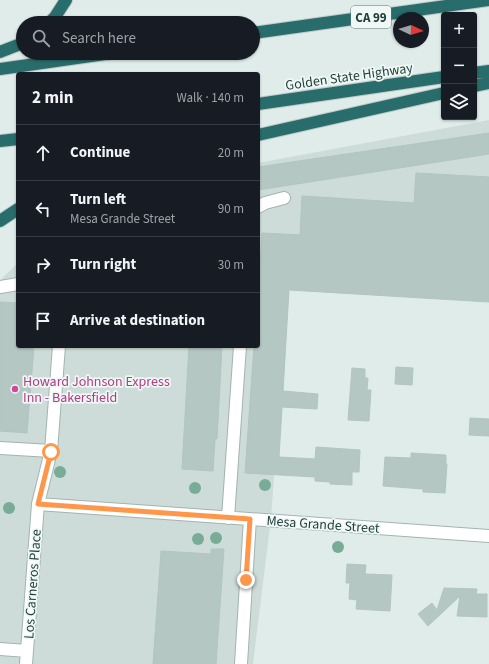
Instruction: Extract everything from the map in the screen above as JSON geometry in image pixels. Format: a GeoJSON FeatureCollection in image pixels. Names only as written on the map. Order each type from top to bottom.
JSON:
{"type":"FeatureCollection","features":[{"type":"Feature","properties":{"kind":"highway"},"geometry":{"type":"LineString","coordinates":[[56,16],[66,0]]}},
{"type":"Feature","properties":{"kind":"highway","name":"CA 99"},"geometry":{"type":"LineString","coordinates":[[260,32],[489,0]]}},
{"type":"Feature","properties":{"kind":"highway"},"geometry":{"type":"LineString","coordinates":[[0,52],[16,46]]}},
{"type":"Feature","properties":{"kind":"highway"},"geometry":{"type":"LineString","coordinates":[[0,69],[63,60]]}},
{"type":"Feature","properties":{"kind":"highway"},"geometry":{"type":"LineString","coordinates":[[477,73],[489,71]]}},
{"type":"Feature","properties":{"kind":"highway","name":"Golden State Highway"},"geometry":{"type":"LineString","coordinates":[[260,104],[441,77]]}},
{"type":"Feature","properties":{"kind":"highway"},"geometry":{"type":"LineString","coordinates":[[477,85],[489,83]]}},
{"type":"Feature","properties":{"kind":"highway"},"geometry":{"type":"LineString","coordinates":[[260,135],[441,94]]}},
{"type":"Feature","properties":{"kind":"highway"},"geometry":{"type":"LineString","coordinates":[[0,141],[16,139]]}},
{"type":"Feature","properties":{"kind":"highway"},"geometry":{"type":"LineString","coordinates":[[0,221],[16,210]]}},
{"type":"Feature","properties":{"kind":"street"},"geometry":{"type":"LineString","coordinates":[[260,206],[284,198]]}},
{"type":"Feature","properties":{"kind":"street"},"geometry":{"type":"LineString","coordinates":[[0,287],[16,284]]}},
{"type":"Feature","properties":{"kind":"street","name":"Los Carneros Place"},"geometry":{"type":"LineString","coordinates":[[26,664],[38,504],[51,452],[59,348]]}},
{"type":"Feature","properties":{"kind":"street"},"geometry":{"type":"LineString","coordinates":[[228,518],[240,348]]}},
{"type":"Feature","properties":{"kind":"street"},"geometry":{"type":"LineString","coordinates":[[0,448],[51,452]]}},
{"type":"Feature","properties":{"kind":"street","name":"Mesa Grande Street"},"geometry":{"type":"LineString","coordinates":[[38,504],[489,536]]}},
{"type":"Feature","properties":{"kind":"street"},"geometry":{"type":"LineString","coordinates":[[241,664],[250,519]]}},
{"type":"Feature","properties":{"kind":"street"},"geometry":{"type":"LineString","coordinates":[[0,649],[27,651]]}},
{"type":"Feature","properties":{"kind":"shaded area"},"geometry":{"type":"Polygon","coordinates":[[[489,120],[489,301],[288,287],[271,518],[253,664],[0,664],[0,280],[16,265],[16,348],[260,348],[260,163],[489,120]]]}},
{"type":"Feature","properties":{"kind":"building"},"geometry":{"type":"Polygon","coordinates":[[[489,133],[489,154],[260,190],[260,167],[489,133]]]}},
{"type":"Feature","properties":{"kind":"building"},"geometry":{"type":"Polygon","coordinates":[[[416,173],[489,177],[489,302],[289,290],[283,391],[318,394],[317,409],[282,407],[279,457],[315,459],[316,447],[360,450],[359,472],[352,472],[352,485],[330,484],[330,482],[315,481],[315,477],[245,473],[254,348],[260,348],[260,268],[262,233],[300,235],[302,196],[414,203],[416,173]]]}},
{"type":"Feature","properties":{"kind":"building","name":"Howard Johnson Express Inn - Bakersfield"},"geometry":{"type":"Polygon","coordinates":[[[0,302],[16,303],[16,348],[34,348],[27,433],[0,431],[0,302]]]}},
{"type":"Feature","properties":{"kind":"building"},"geometry":{"type":"Polygon","coordinates":[[[189,348],[222,348],[217,439],[215,439],[213,471],[182,469],[189,348]]]}},
{"type":"Feature","properties":{"kind":"building"},"geometry":{"type":"Polygon","coordinates":[[[396,367],[413,368],[412,385],[395,384],[396,367]]]}},
{"type":"Feature","properties":{"kind":"building"},"geometry":{"type":"Polygon","coordinates":[[[352,368],[365,369],[365,378],[368,378],[367,390],[371,390],[369,421],[348,420],[352,368]]]}},
{"type":"Feature","properties":{"kind":"building"},"geometry":{"type":"Polygon","coordinates":[[[470,418],[489,419],[489,436],[469,435],[470,418]]]}},
{"type":"Feature","properties":{"kind":"building"},"geometry":{"type":"Polygon","coordinates":[[[411,453],[446,455],[447,464],[445,493],[423,492],[423,489],[383,486],[385,457],[411,458],[411,453]]]}},
{"type":"Feature","properties":{"kind":"building"},"geometry":{"type":"Polygon","coordinates":[[[211,549],[224,549],[216,664],[153,664],[161,551],[211,554],[211,549]]]}},
{"type":"Feature","properties":{"kind":"building"},"geometry":{"type":"Polygon","coordinates":[[[347,564],[366,565],[365,574],[392,575],[390,611],[356,609],[357,600],[349,599],[350,583],[346,583],[347,564]]]}},
{"type":"Feature","properties":{"kind":"building"},"geometry":{"type":"Polygon","coordinates":[[[444,588],[477,589],[476,594],[487,594],[487,617],[457,616],[460,596],[428,626],[418,614],[432,603],[437,610],[444,588]]]}},
{"type":"Feature","properties":{"kind":"place","name":"Howard Johnson Express Inn - Bakersfield"},"geometry":{"type":"Point","coordinates":[15,389]}},
{"type":"Feature","properties":{"kind":"route"},"geometry":{"type":"LineString","coordinates":[[51,452],[38,504],[250,519],[246,580]]}}]}
